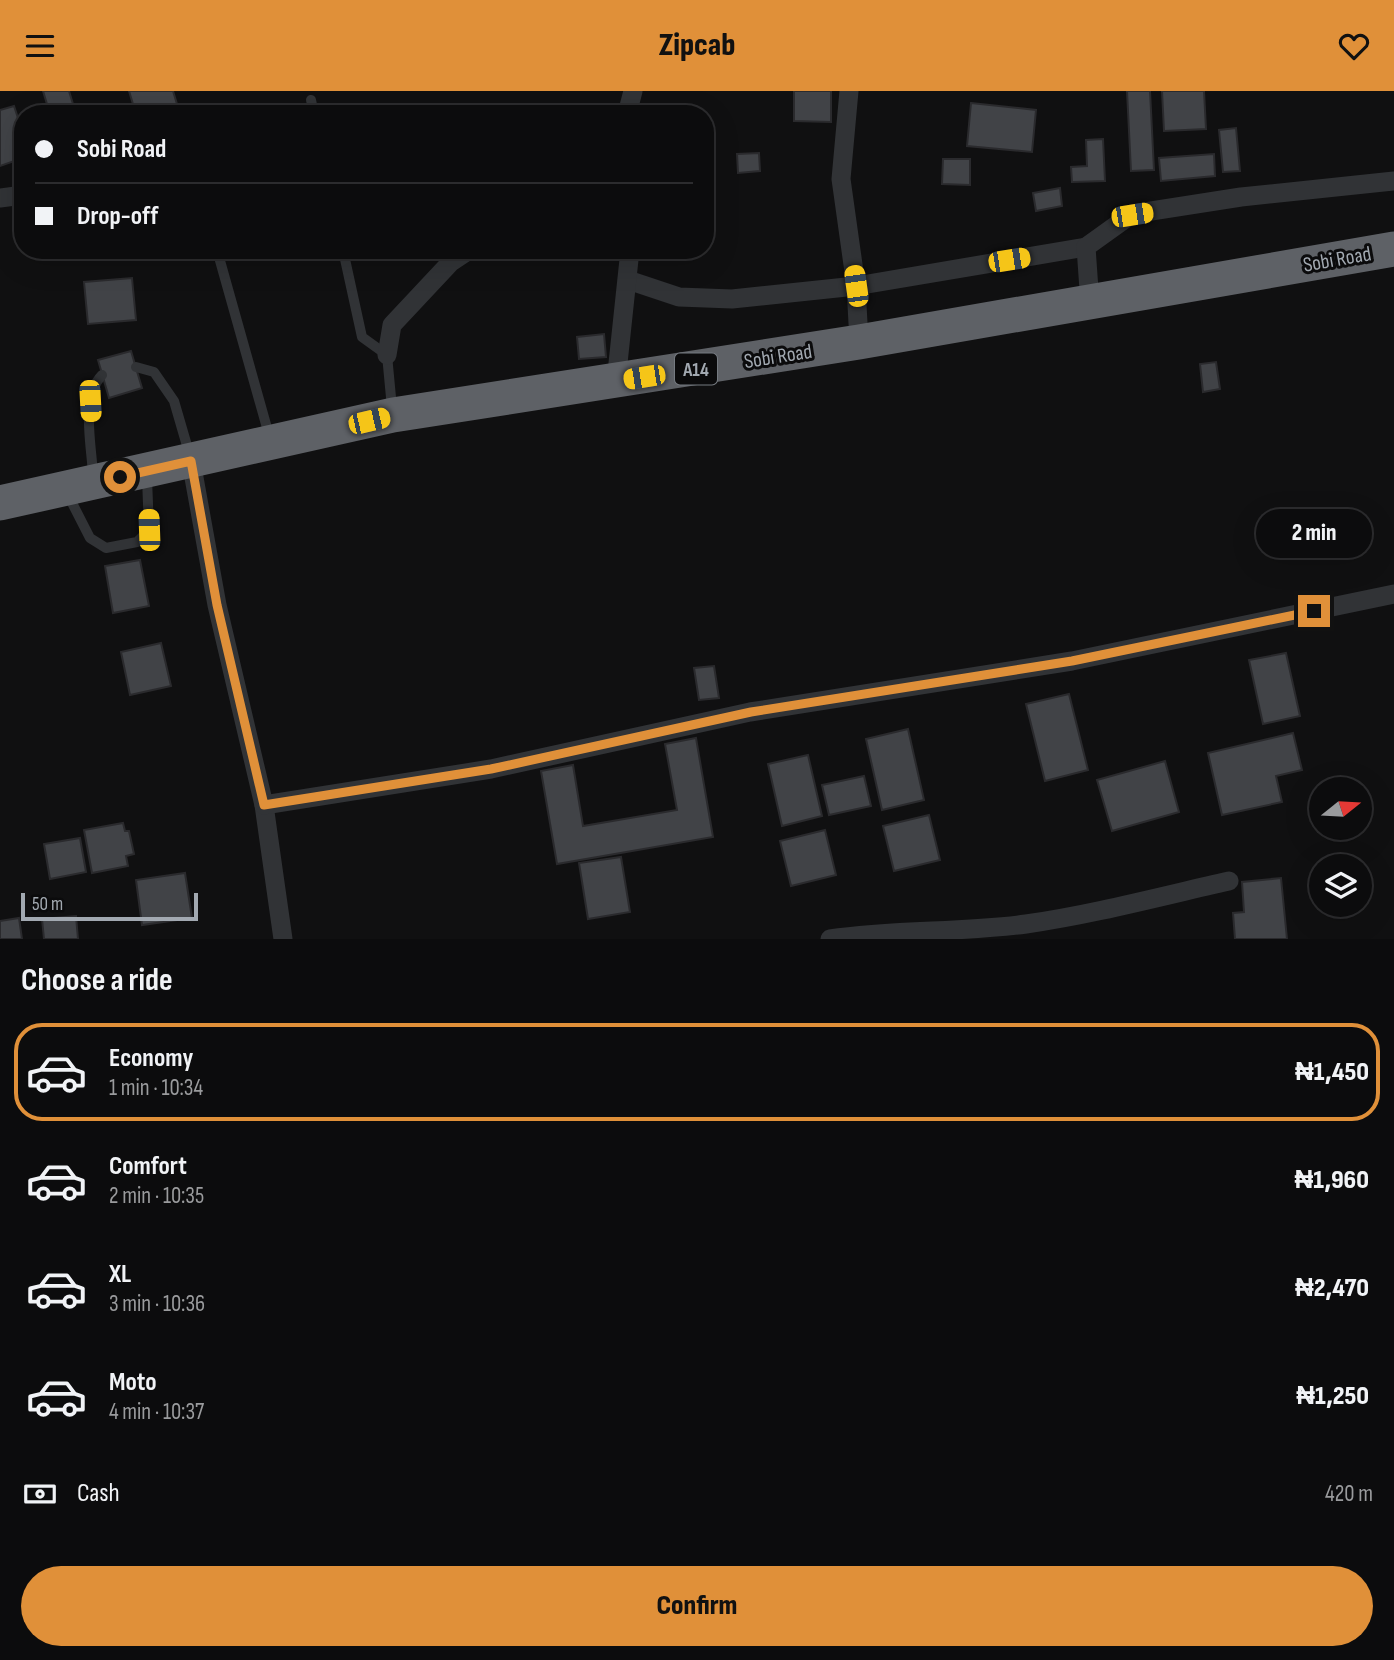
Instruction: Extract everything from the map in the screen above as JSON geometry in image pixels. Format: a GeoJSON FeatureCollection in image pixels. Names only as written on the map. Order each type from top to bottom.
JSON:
{"type":"FeatureCollection","features":[{"type":"Feature","properties":{"kind":"highway","name":"Sobi Road"},"geometry":{"type":"LineString","coordinates":[[0,503],[393,415],[616,382],[1090,304],[1394,249]]}},
{"type":"Feature","properties":{"kind":"street"},"geometry":{"type":"LineString","coordinates":[[849,91],[841,179],[856,286],[859,342]]}},
{"type":"Feature","properties":{"kind":"street"},"geometry":{"type":"LineString","coordinates":[[628,279],[680,297],[732,299],[856,286],[1086,247],[1132,215],[1241,197],[1394,181]]}},
{"type":"Feature","properties":{"kind":"street"},"geometry":{"type":"LineString","coordinates":[[1086,247],[1090,304]]}},
{"type":"Feature","properties":{"kind":"street"},"geometry":{"type":"LineString","coordinates":[[387,355],[392,325],[454,259]]}},
{"type":"Feature","properties":{"kind":"street"},"geometry":{"type":"LineString","coordinates":[[616,382],[629,259]]}},
{"type":"Feature","properties":{"kind":"street"},"geometry":{"type":"LineString","coordinates":[[191,461],[217,605],[264,805],[283,939]]}},
{"type":"Feature","properties":{"kind":"street"},"geometry":{"type":"LineString","coordinates":[[264,805],[491,769],[751,712],[1072,661],[1394,594]]}},
{"type":"Feature","properties":{"kind":"street"},"geometry":{"type":"LineString","coordinates":[[830,939],[882,931],[1024,924],[1110,909],[1229,881]]}},
{"type":"Feature","properties":{"kind":"lane"},"geometry":{"type":"LineString","coordinates":[[311,100],[312,105]]}},
{"type":"Feature","properties":{"kind":"lane"},"geometry":{"type":"LineString","coordinates":[[220,259],[271,443]]}},
{"type":"Feature","properties":{"kind":"lane"},"geometry":{"type":"LineString","coordinates":[[345,259],[362,337],[387,355],[393,415]]}},
{"type":"Feature","properties":{"kind":"lane"},"geometry":{"type":"LineString","coordinates":[[135,367],[154,372],[174,401],[191,461]]}},
{"type":"Feature","properties":{"kind":"lane"},"geometry":{"type":"LineString","coordinates":[[102,375],[93,385],[79,487],[90,538],[106,548],[137,542],[149,530],[147,471]]}},
{"type":"Feature","properties":{"kind":"building"},"geometry":{"type":"Polygon","coordinates":[[[43,91],[69,91],[73,105],[47,105],[43,91]]]}},
{"type":"Feature","properties":{"kind":"building"},"geometry":{"type":"Polygon","coordinates":[[[129,91],[173,91],[177,105],[133,105],[129,91]]]}},
{"type":"Feature","properties":{"kind":"building"},"geometry":{"type":"Polygon","coordinates":[[[794,91],[831,91],[831,122],[794,121],[794,91]]]}},
{"type":"Feature","properties":{"kind":"building"},"geometry":{"type":"Polygon","coordinates":[[[1127,91],[1150,91],[1154,170],[1131,171],[1127,91]]]}},
{"type":"Feature","properties":{"kind":"building"},"geometry":{"type":"Polygon","coordinates":[[[1162,91],[1204,91],[1206,129],[1164,131],[1162,91]]]}},
{"type":"Feature","properties":{"kind":"building"},"geometry":{"type":"Polygon","coordinates":[[[971,103],[1036,110],[1032,152],[967,146],[971,103]]]}},
{"type":"Feature","properties":{"kind":"building"},"geometry":{"type":"Polygon","coordinates":[[[14,106],[14,161],[0,166],[0,110],[14,106]]]}},
{"type":"Feature","properties":{"kind":"building"},"geometry":{"type":"Polygon","coordinates":[[[1236,128],[1240,171],[1223,172],[1219,130],[1236,128]]]}},
{"type":"Feature","properties":{"kind":"building"},"geometry":{"type":"Polygon","coordinates":[[[1103,139],[1105,181],[1072,182],[1071,167],[1087,166],[1086,140],[1103,139]]]}},
{"type":"Feature","properties":{"kind":"building"},"geometry":{"type":"Polygon","coordinates":[[[759,153],[760,171],[738,173],[737,154],[759,153]]]}},
{"type":"Feature","properties":{"kind":"building"},"geometry":{"type":"Polygon","coordinates":[[[1214,154],[1215,176],[1161,181],[1159,158],[1214,154]]]}},
{"type":"Feature","properties":{"kind":"building"},"geometry":{"type":"Polygon","coordinates":[[[943,159],[970,159],[970,185],[942,184],[943,159]]]}},
{"type":"Feature","properties":{"kind":"building"},"geometry":{"type":"Polygon","coordinates":[[[1060,188],[1062,206],[1036,211],[1033,193],[1060,188]]]}},
{"type":"Feature","properties":{"kind":"building"},"geometry":{"type":"Polygon","coordinates":[[[132,278],[136,320],[88,324],[84,282],[132,278]]]}},
{"type":"Feature","properties":{"kind":"building"},"geometry":{"type":"Polygon","coordinates":[[[604,334],[606,357],[579,359],[577,337],[604,334]]]}},
{"type":"Feature","properties":{"kind":"building"},"geometry":{"type":"Polygon","coordinates":[[[131,351],[142,388],[109,398],[98,360],[131,351]]]}},
{"type":"Feature","properties":{"kind":"building"},"geometry":{"type":"Polygon","coordinates":[[[1216,362],[1220,389],[1203,392],[1200,364],[1216,362]]]}},
{"type":"Feature","properties":{"kind":"building"},"geometry":{"type":"Polygon","coordinates":[[[140,560],[149,606],[113,613],[105,566],[140,560]]]}},
{"type":"Feature","properties":{"kind":"building"},"geometry":{"type":"Polygon","coordinates":[[[161,643],[171,686],[130,695],[121,652],[161,643]]]}},
{"type":"Feature","properties":{"kind":"building"},"geometry":{"type":"Polygon","coordinates":[[[1286,653],[1300,716],[1263,724],[1249,660],[1286,653]]]}},
{"type":"Feature","properties":{"kind":"building"},"geometry":{"type":"Polygon","coordinates":[[[714,666],[719,698],[699,700],[694,668],[714,666]]]}},
{"type":"Feature","properties":{"kind":"building"},"geometry":{"type":"Polygon","coordinates":[[[1069,694],[1088,770],[1045,781],[1026,704],[1069,694]]]}},
{"type":"Feature","properties":{"kind":"building"},"geometry":{"type":"Polygon","coordinates":[[[908,729],[924,800],[882,810],[866,739],[908,729]]]}},
{"type":"Feature","properties":{"kind":"building"},"geometry":{"type":"Polygon","coordinates":[[[1293,733],[1302,770],[1276,776],[1282,802],[1222,815],[1208,753],[1293,733]]]}},
{"type":"Feature","properties":{"kind":"building"},"geometry":{"type":"Polygon","coordinates":[[[696,738],[713,837],[557,864],[541,771],[573,765],[583,826],[677,810],[665,744],[696,738]]]}},
{"type":"Feature","properties":{"kind":"building"},"geometry":{"type":"Polygon","coordinates":[[[808,755],[822,816],[782,826],[768,764],[808,755]]]}},
{"type":"Feature","properties":{"kind":"building"},"geometry":{"type":"Polygon","coordinates":[[[1165,761],[1179,812],[1112,831],[1097,780],[1165,761]]]}},
{"type":"Feature","properties":{"kind":"building"},"geometry":{"type":"Polygon","coordinates":[[[864,776],[871,806],[829,815],[822,785],[864,776]]]}},
{"type":"Feature","properties":{"kind":"building"},"geometry":{"type":"Polygon","coordinates":[[[929,815],[940,860],[894,871],[883,826],[929,815]]]}},
{"type":"Feature","properties":{"kind":"building"},"geometry":{"type":"Polygon","coordinates":[[[123,823],[125,831],[129,831],[134,854],[126,856],[128,866],[92,873],[84,830],[123,823]]]}},
{"type":"Feature","properties":{"kind":"building"},"geometry":{"type":"Polygon","coordinates":[[[825,830],[836,875],[791,886],[780,841],[825,830]]]}},
{"type":"Feature","properties":{"kind":"building"},"geometry":{"type":"Polygon","coordinates":[[[80,838],[86,872],[50,879],[44,844],[80,838]]]}},
{"type":"Feature","properties":{"kind":"building"},"geometry":{"type":"Polygon","coordinates":[[[621,857],[630,912],[588,919],[579,863],[621,857]]]}},
{"type":"Feature","properties":{"kind":"building"},"geometry":{"type":"Polygon","coordinates":[[[185,873],[192,918],[142,925],[136,880],[185,873]]]}},
{"type":"Feature","properties":{"kind":"building"},"geometry":{"type":"Polygon","coordinates":[[[1281,878],[1287,939],[1235,939],[1233,913],[1244,912],[1242,882],[1281,878]]]}},
{"type":"Feature","properties":{"kind":"building"},"geometry":{"type":"Polygon","coordinates":[[[76,916],[78,939],[44,939],[42,919],[76,916]]]}},
{"type":"Feature","properties":{"kind":"building"},"geometry":{"type":"Polygon","coordinates":[[[19,918],[22,939],[0,939],[0,921],[19,918]]]}},
{"type":"Feature","properties":{"kind":"route"},"geometry":{"type":"LineString","coordinates":[[120,477],[191,461],[217,605],[264,805],[491,769],[751,712],[1072,661],[1314,611]]}}]}
